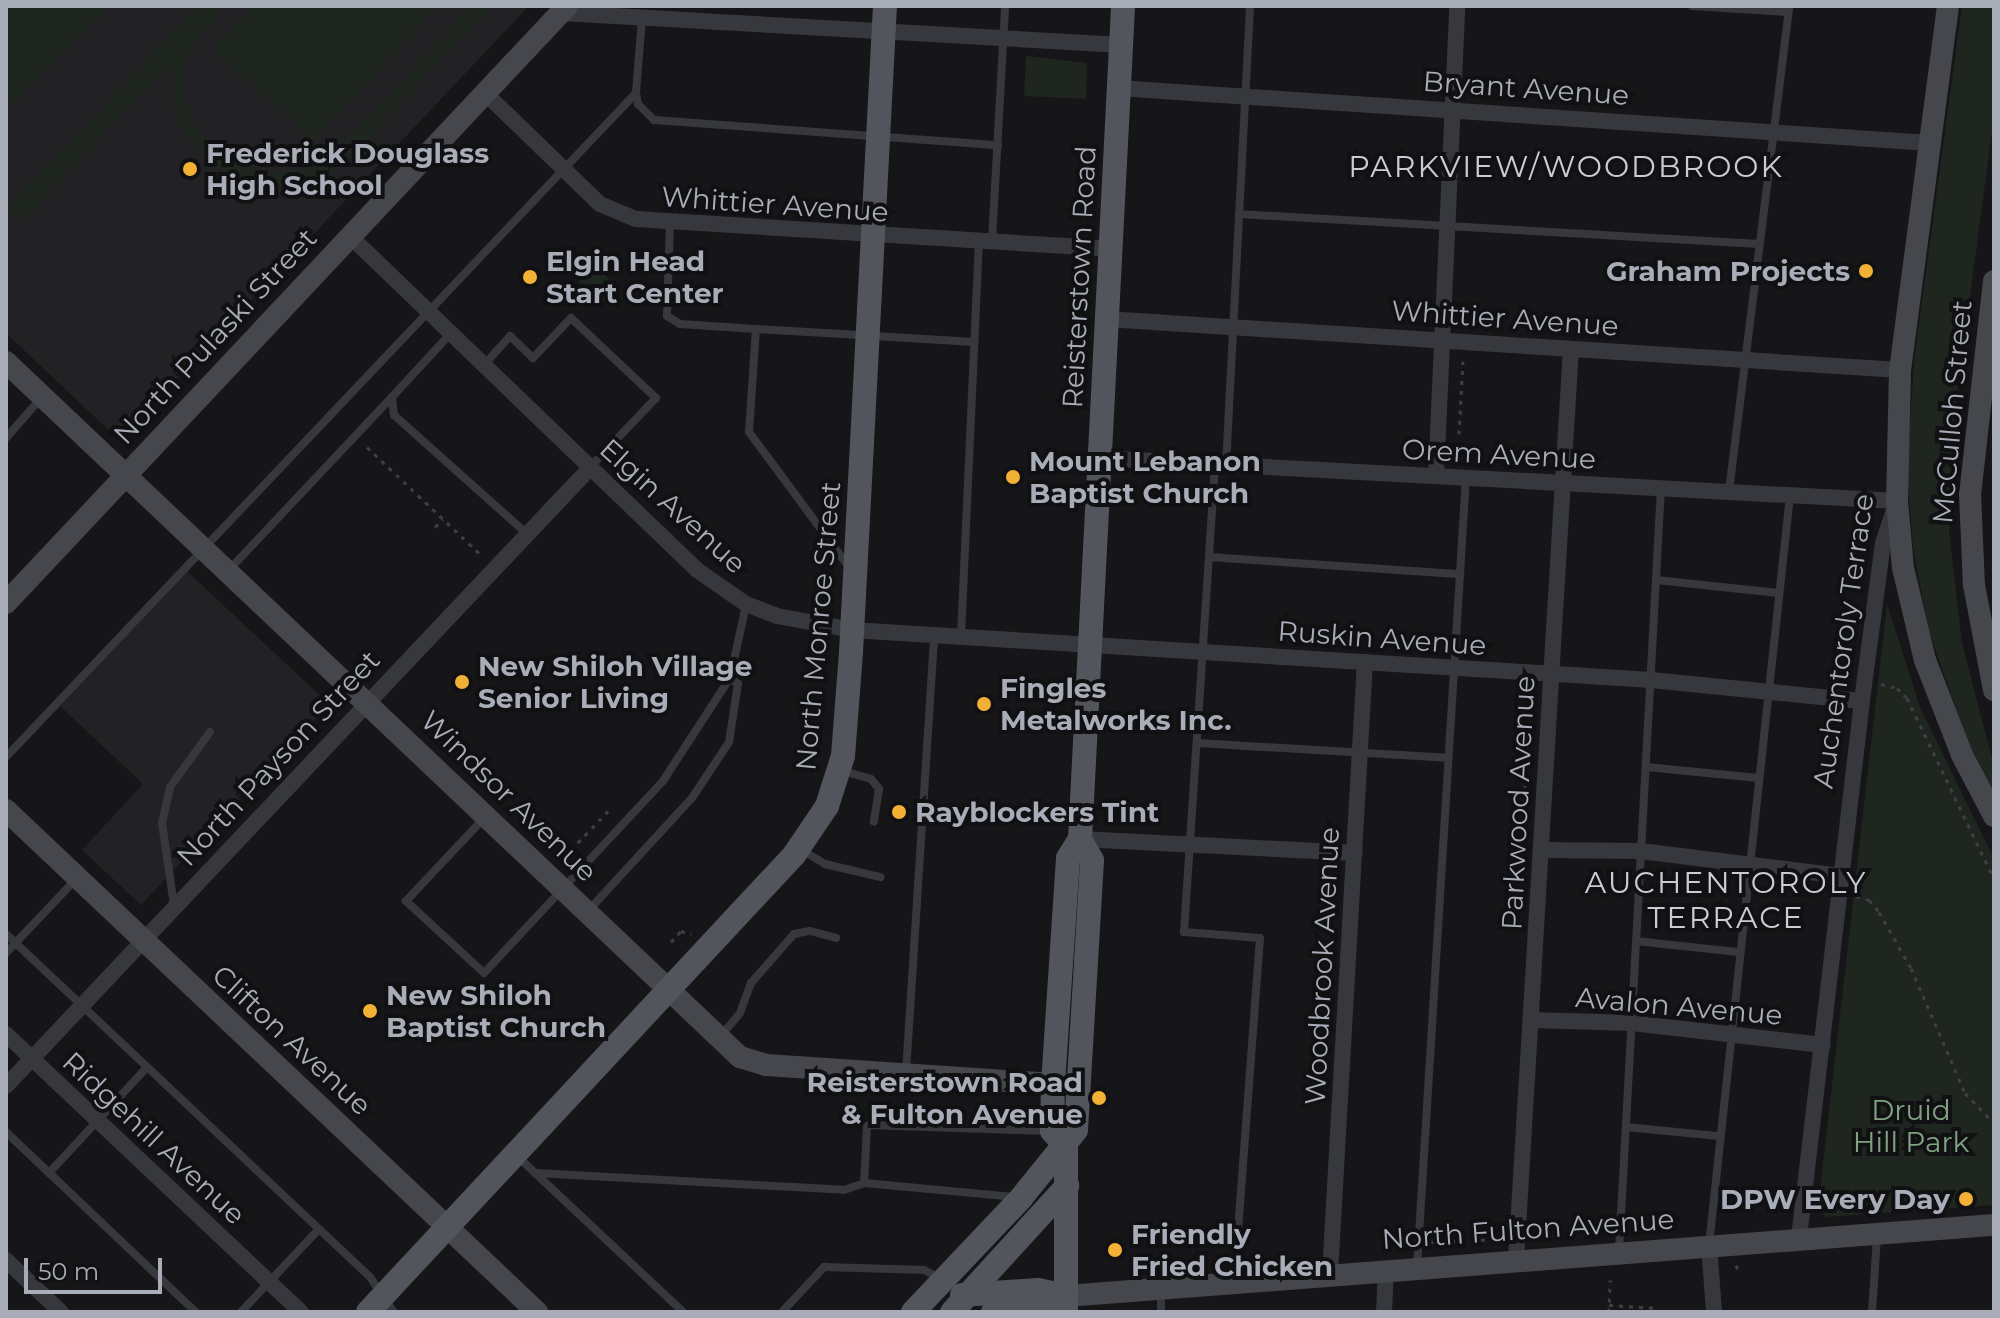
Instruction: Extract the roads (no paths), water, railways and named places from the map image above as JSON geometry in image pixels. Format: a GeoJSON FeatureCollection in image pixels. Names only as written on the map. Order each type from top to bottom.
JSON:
{"type":"FeatureCollection","features":[{"type":"Feature","properties":{"kind":"main road","name":"North Monroe Street"},"geometry":{"type":"LineString","coordinates":[[381,1307],[447,1228],[799,849],[827,806],[839,770],[852,630],[885,6]]}},
{"type":"Feature","properties":{"kind":"main road","name":"Reisterstown Road"},"geometry":{"type":"LineString","coordinates":[[1066,1304],[1067,1186],[1053,1084],[1068,858],[1080,839],[1123,6]]}},
{"type":"Feature","properties":{"kind":"main road","name":"Reisterstown Road"},"geometry":{"type":"LineString","coordinates":[[1059,1139],[1076,1130],[1092,860],[1080,839]]}},
{"type":"Feature","properties":{"kind":"main road"},"geometry":{"type":"LineString","coordinates":[[1059,1139],[1021,1198],[928,1296],[963,1306],[1038,1290],[1066,1304]]}},
{"type":"Feature","properties":{"kind":"main road"},"geometry":{"type":"LineString","coordinates":[[963,1306],[1067,1186]]}},
{"type":"Feature","properties":{"kind":"main road"},"geometry":{"type":"LineString","coordinates":[[993,1312],[1066,1304]]}},
{"type":"Feature","properties":{"kind":"street"},"geometry":{"type":"LineString","coordinates":[[1436,476],[1457,6]]}},
{"type":"Feature","properties":{"kind":"street","name":"Auchentoroly Terrace"},"geometry":{"type":"LineString","coordinates":[[1799,1237],[1883,543],[1897,501],[1900,370],[1948,6]]}},
{"type":"Feature","properties":{"kind":"street"},"geometry":{"type":"LineString","coordinates":[[564,9],[642,18],[1121,45]]}},
{"type":"Feature","properties":{"kind":"street","name":"North Pulaski Street"},"geometry":{"type":"LineString","coordinates":[[6,603],[564,9]]}},
{"type":"Feature","properties":{"kind":"street","name":"Bryant Avenue"},"geometry":{"type":"LineString","coordinates":[[1118,88],[1930,143]]}},
{"type":"Feature","properties":{"kind":"street","name":"Whittier Avenue"},"geometry":{"type":"LineString","coordinates":[[485,93],[600,204],[620,215],[670,224],[1110,249]]}},
{"type":"Feature","properties":{"kind":"street","name":"Elgin Avenue"},"geometry":{"type":"LineString","coordinates":[[351,237],[697,570],[746,604],[806,624],[852,630],[1090,643]]}},
{"type":"Feature","properties":{"kind":"street","name":"McCulloh Street"},"geometry":{"type":"LineString","coordinates":[[1994,281],[1970,494],[1974,585],[1994,690]]}},
{"type":"Feature","properties":{"kind":"street","name":"Whittier Avenue"},"geometry":{"type":"LineString","coordinates":[[1106,319],[1900,370]]}},
{"type":"Feature","properties":{"kind":"street","name":"Parkwood Avenue"},"geometry":{"type":"LineString","coordinates":[[1516,1260],[1571,349]]}},
{"type":"Feature","properties":{"kind":"street","name":"Windsor Avenue"},"geometry":{"type":"LineString","coordinates":[[6,362],[719,1037],[751,1063],[1053,1084]]}},
{"type":"Feature","properties":{"kind":"street","name":"Orem Avenue"},"geometry":{"type":"LineString","coordinates":[[1099,458],[1897,501]]}},
{"type":"Feature","properties":{"kind":"street","name":"North Payson Street"},"geometry":{"type":"LineString","coordinates":[[6,1086],[590,468]]}},
{"type":"Feature","properties":{"kind":"street","name":"McCulloh Street"},"geometry":{"type":"LineString","coordinates":[[1897,501],[1903,568],[1925,660],[1962,755],[1994,816]]}},
{"type":"Feature","properties":{"kind":"street","name":"Ruskin Avenue"},"geometry":{"type":"LineString","coordinates":[[1090,643],[1457,670],[1651,680],[1862,701]]}},
{"type":"Feature","properties":{"kind":"street","name":"Woodbrook Avenue"},"geometry":{"type":"LineString","coordinates":[[1330,1274],[1365,662]]}},
{"type":"Feature","properties":{"kind":"street","name":"Clifton Avenue"},"geometry":{"type":"LineString","coordinates":[[6,810],[537,1312]]}},
{"type":"Feature","properties":{"kind":"street"},"geometry":{"type":"LineString","coordinates":[[1080,839],[1355,853]]}},
{"type":"Feature","properties":{"kind":"street"},"geometry":{"type":"LineString","coordinates":[[1541,850],[1641,851],[1842,876]]}},
{"type":"Feature","properties":{"kind":"street","name":"Avalon Avenue"},"geometry":{"type":"LineString","coordinates":[[1531,1020],[1632,1023],[1823,1045]]}},
{"type":"Feature","properties":{"kind":"street","name":"Ridgehill Avenue"},"geometry":{"type":"LineString","coordinates":[[6,1034],[301,1312]]}},
{"type":"Feature","properties":{"kind":"street","name":"North Fulton Avenue"},"geometry":{"type":"LineString","coordinates":[[1066,1304],[1162,1288],[1799,1237],[1994,1225]]}},
{"type":"Feature","properties":{"kind":"street"},"geometry":{"type":"LineString","coordinates":[[1709,1245],[1714,1312]]}},
{"type":"Feature","properties":{"kind":"street"},"geometry":{"type":"LineString","coordinates":[[6,1260],[61,1312]]}},
{"type":"Feature","properties":{"kind":"street"},"geometry":{"type":"LineString","coordinates":[[1384,1312],[1386,1269]]}},
{"type":"Feature","properties":{"kind":"lane"},"geometry":{"type":"LineString","coordinates":[[961,636],[975,342],[998,145],[1005,6]]}},
{"type":"Feature","properties":{"kind":"lane"},"geometry":{"type":"LineString","coordinates":[[1234,1282],[1260,938],[1184,932],[1206,651],[1209,557],[1233,327],[1250,6]]}},
{"type":"Feature","properties":{"kind":"lane"},"geometry":{"type":"LineString","coordinates":[[1692,6],[1789,9],[1729,492]]}},
{"type":"Feature","properties":{"kind":"lane"},"geometry":{"type":"LineString","coordinates":[[642,18],[636,93],[638,104],[654,120],[998,145]]}},
{"type":"Feature","properties":{"kind":"lane"},"geometry":{"type":"LineString","coordinates":[[6,757],[202,546],[636,93]]}},
{"type":"Feature","properties":{"kind":"lane"},"geometry":{"type":"LineString","coordinates":[[1239,214],[1759,244]]}},
{"type":"Feature","properties":{"kind":"lane"},"geometry":{"type":"LineString","coordinates":[[670,224],[667,316],[680,324],[975,342]]}},
{"type":"Feature","properties":{"kind":"lane"},"geometry":{"type":"LineString","coordinates":[[484,365],[510,336],[533,358],[571,318],[656,398],[590,468]]}},
{"type":"Feature","properties":{"kind":"lane"},"geometry":{"type":"LineString","coordinates":[[756,329],[749,432],[855,574]]}},
{"type":"Feature","properties":{"kind":"lane"},"geometry":{"type":"LineString","coordinates":[[228,571],[451,333]]}},
{"type":"Feature","properties":{"kind":"lane"},"geometry":{"type":"LineString","coordinates":[[6,438],[43,396]]}},
{"type":"Feature","properties":{"kind":"lane"},"geometry":{"type":"LineString","coordinates":[[392,397],[394,415],[527,534]]}},
{"type":"Feature","properties":{"kind":"lane"},"geometry":{"type":"LineString","coordinates":[[1417,1267],[1448,758],[1457,670],[1466,478]]}},
{"type":"Feature","properties":{"kind":"lane"},"geometry":{"type":"LineString","coordinates":[[1619,1252],[1661,489]]}},
{"type":"Feature","properties":{"kind":"lane"},"geometry":{"type":"LineString","coordinates":[[1709,1245],[1728,1034],[1750,865],[1790,496]]}},
{"type":"Feature","properties":{"kind":"lane"},"geometry":{"type":"LineString","coordinates":[[1209,557],[1460,574]]}},
{"type":"Feature","properties":{"kind":"lane"},"geometry":{"type":"LineString","coordinates":[[1656,580],[1778,593]]}},
{"type":"Feature","properties":{"kind":"lane"},"geometry":{"type":"LineString","coordinates":[[486,816],[406,901],[484,973],[663,781],[730,678],[746,604]]}},
{"type":"Feature","properties":{"kind":"lane"},"geometry":{"type":"LineString","coordinates":[[906,1072],[934,634]]}},
{"type":"Feature","properties":{"kind":"lane"},"geometry":{"type":"LineString","coordinates":[[588,912],[692,798],[729,742],[738,684],[730,678]]}},
{"type":"Feature","properties":{"kind":"lane"},"geometry":{"type":"LineString","coordinates":[[174,906],[162,823],[170,787],[210,732]]}},
{"type":"Feature","properties":{"kind":"lane"},"geometry":{"type":"LineString","coordinates":[[1198,743],[1448,758]]}},
{"type":"Feature","properties":{"kind":"lane"},"geometry":{"type":"LineString","coordinates":[[1646,767],[1758,778]]}},
{"type":"Feature","properties":{"kind":"lane"},"geometry":{"type":"LineString","coordinates":[[839,770],[871,779],[879,789],[874,822]]}},
{"type":"Feature","properties":{"kind":"lane"},"geometry":{"type":"LineString","coordinates":[[799,849],[825,864],[880,877]]}},
{"type":"Feature","properties":{"kind":"lane"},"geometry":{"type":"LineString","coordinates":[[6,953],[77,878]]}},
{"type":"Feature","properties":{"kind":"lane"},"geometry":{"type":"LineString","coordinates":[[719,1037],[740,1013],[751,983],[794,934],[810,931],[836,938]]}},
{"type":"Feature","properties":{"kind":"lane"},"geometry":{"type":"LineString","coordinates":[[6,934],[319,1229],[381,1307]]}},
{"type":"Feature","properties":{"kind":"lane"},"geometry":{"type":"LineString","coordinates":[[1636,941],[1738,952]]}},
{"type":"Feature","properties":{"kind":"lane"},"geometry":{"type":"LineString","coordinates":[[49,1173],[147,1067]]}},
{"type":"Feature","properties":{"kind":"lane"},"geometry":{"type":"LineString","coordinates":[[864,1183],[867,1125],[1059,1139]]}},
{"type":"Feature","properties":{"kind":"lane"},"geometry":{"type":"LineString","coordinates":[[1626,1127],[1717,1136]]}},
{"type":"Feature","properties":{"kind":"lane"},"geometry":{"type":"LineString","coordinates":[[6,1132],[196,1312]]}},
{"type":"Feature","properties":{"kind":"lane"},"geometry":{"type":"LineString","coordinates":[[515,1155],[683,1312]]}},
{"type":"Feature","properties":{"kind":"lane"},"geometry":{"type":"LineString","coordinates":[[535,1173],[844,1190],[864,1183],[1021,1198]]}},
{"type":"Feature","properties":{"kind":"lane"},"geometry":{"type":"LineString","coordinates":[[241,1312],[319,1229]]}},
{"type":"Feature","properties":{"kind":"lane"},"geometry":{"type":"LineString","coordinates":[[1872,1312],[1878,1233]]}},
{"type":"Feature","properties":{"kind":"lane"},"geometry":{"type":"LineString","coordinates":[[782,1312],[824,1267],[924,1270],[928,1296]]}},
{"type":"Feature","properties":{"kind":"lane"},"geometry":{"type":"LineString","coordinates":[[1161,1312],[1162,1288]]}},
{"type":"Feature","properties":{"kind":"place","name":"Frederick Douglass High School"},"geometry":{"type":"Point","coordinates":[190,169]}},
{"type":"Feature","properties":{"kind":"place","name":"Graham Projects"},"geometry":{"type":"Point","coordinates":[1866,271]}},
{"type":"Feature","properties":{"kind":"place","name":"Elgin Head Start Center"},"geometry":{"type":"Point","coordinates":[530,277]}},
{"type":"Feature","properties":{"kind":"place","name":"Mount Lebanon Baptist Church"},"geometry":{"type":"Point","coordinates":[1013,477]}},
{"type":"Feature","properties":{"kind":"place","name":"New Shiloh Village Senior Living"},"geometry":{"type":"Point","coordinates":[462,682]}},
{"type":"Feature","properties":{"kind":"place","name":"Fingles Metalworks Inc."},"geometry":{"type":"Point","coordinates":[984,704]}},
{"type":"Feature","properties":{"kind":"place","name":"Rayblockers Tint"},"geometry":{"type":"Point","coordinates":[899,812]}},
{"type":"Feature","properties":{"kind":"place","name":"New Shiloh Baptist Church"},"geometry":{"type":"Point","coordinates":[370,1011]}},
{"type":"Feature","properties":{"kind":"place","name":"Reisterstown Road & Fulton Avenue"},"geometry":{"type":"Point","coordinates":[1099,1098]}},
{"type":"Feature","properties":{"kind":"place","name":"DPW Every Day"},"geometry":{"type":"Point","coordinates":[1966,1199]}},
{"type":"Feature","properties":{"kind":"place","name":"Friendly Fried Chicken"},"geometry":{"type":"Point","coordinates":[1115,1250]}},
{"type":"Feature","properties":{"kind":"district","name":"PARKVIEW/WOODBROOK"},"geometry":{"type":"Point","coordinates":[1566,167]}},
{"type":"Feature","properties":{"kind":"district","name":"AUCHENTOROLY TERRACE"},"geometry":{"type":"Point","coordinates":[1726,900]}},
{"type":"Feature","properties":{"kind":"park label","name":"Druid Hill Park"},"geometry":{"type":"Point","coordinates":[1911,1126]}}]}
